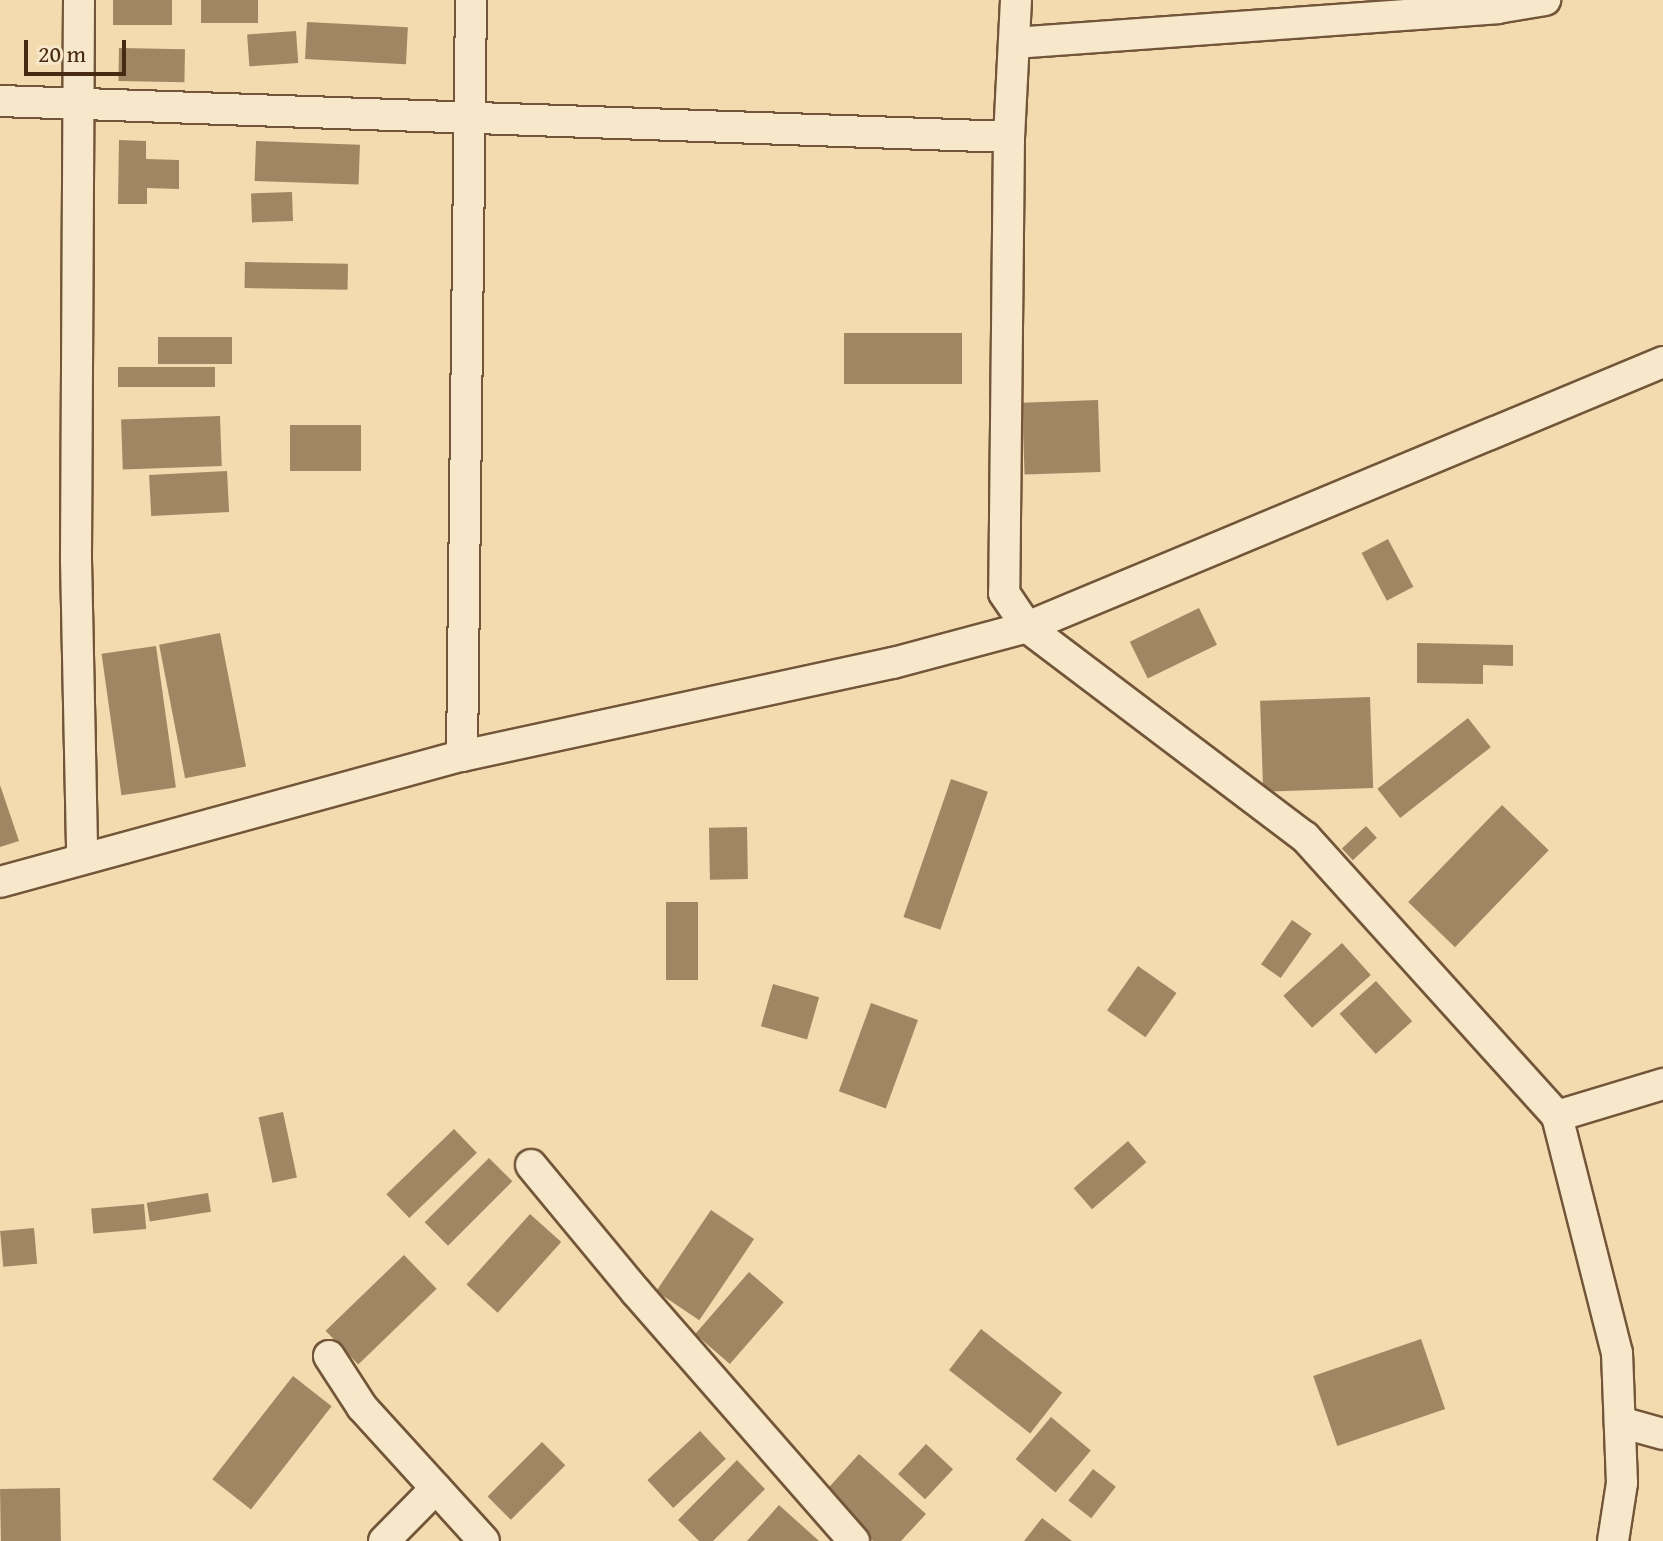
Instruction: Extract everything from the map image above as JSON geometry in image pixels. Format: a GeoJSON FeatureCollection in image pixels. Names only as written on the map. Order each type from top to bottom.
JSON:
{"type":"FeatureCollection","features":[{"type":"Feature","properties":{"kind":"street"},"geometry":{"type":"LineString","coordinates":[[79,0],[76,560],[82,858]]}},
{"type":"Feature","properties":{"kind":"street"},"geometry":{"type":"LineString","coordinates":[[462,756],[467,116],[471,0]]}},
{"type":"Feature","properties":{"kind":"street"},"geometry":{"type":"LineString","coordinates":[[1016,0],[1009,137],[1004,593],[1027,627],[1305,837],[1557,1116],[1617,1353],[1622,1483],[1613,1541]]}},
{"type":"Feature","properties":{"kind":"street"},"geometry":{"type":"LineString","coordinates":[[1014,43],[1497,8],[1545,0]]}},
{"type":"Feature","properties":{"kind":"street"},"geometry":{"type":"LineString","coordinates":[[0,101],[1009,137]]}},
{"type":"Feature","properties":{"kind":"street"},"geometry":{"type":"LineString","coordinates":[[0,882],[462,756],[893,663],[1027,627],[1663,362]]}},
{"type":"Feature","properties":{"kind":"street"},"geometry":{"type":"LineString","coordinates":[[1557,1116],[1663,1084]]}},
{"type":"Feature","properties":{"kind":"street"},"geometry":{"type":"LineString","coordinates":[[531,1165],[636,1292],[854,1541]]}},
{"type":"Feature","properties":{"kind":"street"},"geometry":{"type":"LineString","coordinates":[[329,1356],[362,1407],[484,1541]]}},
{"type":"Feature","properties":{"kind":"street"},"geometry":{"type":"LineString","coordinates":[[1620,1422],[1663,1434]]}},
{"type":"Feature","properties":{"kind":"street"},"geometry":{"type":"LineString","coordinates":[[384,1541],[436,1488]]}},
{"type":"Feature","properties":{"kind":"building"},"geometry":{"type":"Polygon","coordinates":[[[113,0],[172,0],[172,25],[113,25],[113,0]]]}},
{"type":"Feature","properties":{"kind":"building"},"geometry":{"type":"Polygon","coordinates":[[[201,0],[258,0],[258,23],[201,23],[201,0]]]}},
{"type":"Feature","properties":{"kind":"building"},"geometry":{"type":"Polygon","coordinates":[[[307,22],[408,27],[406,64],[305,59],[307,22]]]}},
{"type":"Feature","properties":{"kind":"building"},"geometry":{"type":"Polygon","coordinates":[[[296,31],[298,63],[249,66],[247,34],[296,31]]]}},
{"type":"Feature","properties":{"kind":"building"},"geometry":{"type":"Polygon","coordinates":[[[119,48],[185,49],[184,82],[118,81],[119,48]]]}},
{"type":"Feature","properties":{"kind":"building"},"geometry":{"type":"Polygon","coordinates":[[[119,140],[146,141],[146,159],[179,160],[179,189],[147,188],[147,204],[118,204],[119,140]]]}},
{"type":"Feature","properties":{"kind":"building"},"geometry":{"type":"Polygon","coordinates":[[[256,141],[360,145],[359,185],[255,181],[256,141]]]}},
{"type":"Feature","properties":{"kind":"building"},"geometry":{"type":"Polygon","coordinates":[[[292,192],[293,221],[252,222],[251,193],[292,192]]]}},
{"type":"Feature","properties":{"kind":"building"},"geometry":{"type":"Polygon","coordinates":[[[245,262],[348,264],[348,290],[245,288],[245,262]]]}},
{"type":"Feature","properties":{"kind":"building"},"geometry":{"type":"Polygon","coordinates":[[[844,333],[962,333],[962,384],[844,384],[844,333]]]}},
{"type":"Feature","properties":{"kind":"building"},"geometry":{"type":"Polygon","coordinates":[[[158,337],[232,337],[232,364],[158,364],[158,337]]]}},
{"type":"Feature","properties":{"kind":"building"},"geometry":{"type":"Polygon","coordinates":[[[118,367],[215,367],[215,387],[118,387],[118,367]]]}},
{"type":"Feature","properties":{"kind":"building"},"geometry":{"type":"Polygon","coordinates":[[[1098,400],[1101,472],[1025,475],[1022,403],[1098,400]]]}},
{"type":"Feature","properties":{"kind":"building"},"geometry":{"type":"Polygon","coordinates":[[[220,416],[222,466],[123,469],[121,419],[220,416]]]}},
{"type":"Feature","properties":{"kind":"building"},"geometry":{"type":"Polygon","coordinates":[[[290,425],[361,425],[361,471],[290,471],[290,425]]]}},
{"type":"Feature","properties":{"kind":"building"},"geometry":{"type":"Polygon","coordinates":[[[227,471],[229,512],[151,516],[149,475],[227,471]]]}},
{"type":"Feature","properties":{"kind":"building"},"geometry":{"type":"Polygon","coordinates":[[[1388,539],[1413,587],[1387,601],[1362,553],[1388,539]]]}},
{"type":"Feature","properties":{"kind":"building"},"geometry":{"type":"Polygon","coordinates":[[[1199,608],[1217,645],[1148,679],[1130,642],[1199,608]]]}},
{"type":"Feature","properties":{"kind":"building"},"geometry":{"type":"Polygon","coordinates":[[[220,633],[246,767],[185,778],[159,645],[220,633]]]}},
{"type":"Feature","properties":{"kind":"building"},"geometry":{"type":"Polygon","coordinates":[[[1417,643],[1513,645],[1513,666],[1483,665],[1483,684],[1417,683],[1417,643]]]}},
{"type":"Feature","properties":{"kind":"building"},"geometry":{"type":"Polygon","coordinates":[[[156,646],[176,788],[121,795],[102,654],[156,646]]]}},
{"type":"Feature","properties":{"kind":"building"},"geometry":{"type":"Polygon","coordinates":[[[1370,697],[1373,788],[1263,792],[1260,701],[1370,697]]]}},
{"type":"Feature","properties":{"kind":"building"},"geometry":{"type":"Polygon","coordinates":[[[1468,718],[1491,747],[1400,818],[1377,789],[1468,718]]]}},
{"type":"Feature","properties":{"kind":"building"},"geometry":{"type":"Polygon","coordinates":[[[951,779],[988,792],[940,930],[903,917],[951,779]]]}},
{"type":"Feature","properties":{"kind":"building"},"geometry":{"type":"Polygon","coordinates":[[[0,785],[19,841],[0,847],[0,785]]]}},
{"type":"Feature","properties":{"kind":"building"},"geometry":{"type":"Polygon","coordinates":[[[1502,805],[1549,850],[1455,947],[1408,902],[1502,805]]]}},
{"type":"Feature","properties":{"kind":"building"},"geometry":{"type":"Polygon","coordinates":[[[1366,826],[1377,838],[1353,860],[1342,849],[1366,826]]]}},
{"type":"Feature","properties":{"kind":"building"},"geometry":{"type":"Polygon","coordinates":[[[747,827],[748,879],[710,880],[709,828],[747,827]]]}},
{"type":"Feature","properties":{"kind":"building"},"geometry":{"type":"Polygon","coordinates":[[[666,902],[698,902],[698,980],[666,980],[666,902]]]}},
{"type":"Feature","properties":{"kind":"building"},"geometry":{"type":"Polygon","coordinates":[[[1292,920],[1312,934],[1281,978],[1261,964],[1292,920]]]}},
{"type":"Feature","properties":{"kind":"building"},"geometry":{"type":"Polygon","coordinates":[[[1342,943],[1371,975],[1312,1028],[1283,996],[1342,943]]]}},
{"type":"Feature","properties":{"kind":"building"},"geometry":{"type":"Polygon","coordinates":[[[1138,966],[1177,993],[1146,1037],[1107,1010],[1138,966]]]}},
{"type":"Feature","properties":{"kind":"building"},"geometry":{"type":"Polygon","coordinates":[[[1376,981],[1412,1021],[1376,1054],[1340,1014],[1376,981]]]}},
{"type":"Feature","properties":{"kind":"building"},"geometry":{"type":"Polygon","coordinates":[[[773,984],[819,997],[807,1040],[761,1026],[773,984]]]}},
{"type":"Feature","properties":{"kind":"building"},"geometry":{"type":"Polygon","coordinates":[[[871,1003],[918,1020],[886,1108],[839,1091],[871,1003]]]}},
{"type":"Feature","properties":{"kind":"building"},"geometry":{"type":"Polygon","coordinates":[[[283,1112],[297,1178],[272,1183],[259,1117],[283,1112]]]}},
{"type":"Feature","properties":{"kind":"building"},"geometry":{"type":"Polygon","coordinates":[[[454,1129],[477,1153],[409,1218],[386,1194],[454,1129]]]}},
{"type":"Feature","properties":{"kind":"building"},"geometry":{"type":"Polygon","coordinates":[[[1128,1141],[1146,1162],[1092,1209],[1074,1188],[1128,1141]]]}},
{"type":"Feature","properties":{"kind":"building"},"geometry":{"type":"Polygon","coordinates":[[[489,1158],[512,1181],[448,1246],[425,1222],[489,1158]]]}},
{"type":"Feature","properties":{"kind":"building"},"geometry":{"type":"Polygon","coordinates":[[[208,1193],[211,1212],[150,1221],[147,1203],[208,1193]]]}},
{"type":"Feature","properties":{"kind":"building"},"geometry":{"type":"Polygon","coordinates":[[[144,1204],[146,1229],[93,1234],[91,1209],[144,1204]]]}},
{"type":"Feature","properties":{"kind":"building"},"geometry":{"type":"Polygon","coordinates":[[[711,1210],[754,1239],[699,1320],[656,1291],[711,1210]]]}},
{"type":"Feature","properties":{"kind":"building"},"geometry":{"type":"Polygon","coordinates":[[[530,1214],[561,1242],[498,1313],[466,1285],[530,1214]]]}},
{"type":"Feature","properties":{"kind":"building"},"geometry":{"type":"Polygon","coordinates":[[[34,1228],[37,1264],[3,1267],[0,1231],[34,1228]]]}},
{"type":"Feature","properties":{"kind":"building"},"geometry":{"type":"Polygon","coordinates":[[[404,1255],[437,1289],[358,1365],[326,1331],[404,1255]]]}},
{"type":"Feature","properties":{"kind":"building"},"geometry":{"type":"Polygon","coordinates":[[[749,1272],[784,1302],[730,1364],[695,1334],[749,1272]]]}},
{"type":"Feature","properties":{"kind":"building"},"geometry":{"type":"Polygon","coordinates":[[[981,1329],[1062,1392],[1030,1433],[949,1370],[981,1329]]]}},
{"type":"Feature","properties":{"kind":"building"},"geometry":{"type":"Polygon","coordinates":[[[1421,1339],[1445,1409],[1337,1446],[1313,1376],[1421,1339]]]}},
{"type":"Feature","properties":{"kind":"building"},"geometry":{"type":"Polygon","coordinates":[[[293,1376],[332,1406],[251,1509],[212,1479],[293,1376]]]}},
{"type":"Feature","properties":{"kind":"building"},"geometry":{"type":"Polygon","coordinates":[[[1051,1417],[1091,1450],[1055,1493],[1016,1459],[1051,1417]]]}},
{"type":"Feature","properties":{"kind":"building"},"geometry":{"type":"Polygon","coordinates":[[[700,1431],[726,1459],[673,1508],[647,1480],[700,1431]]]}},
{"type":"Feature","properties":{"kind":"building"},"geometry":{"type":"Polygon","coordinates":[[[542,1442],[565,1465],[511,1520],[488,1496],[542,1442]]]}},
{"type":"Feature","properties":{"kind":"building"},"geometry":{"type":"Polygon","coordinates":[[[926,1444],[953,1469],[925,1499],[898,1474],[926,1444]]]}},
{"type":"Feature","properties":{"kind":"building"},"geometry":{"type":"Polygon","coordinates":[[[859,1454],[926,1514],[901,1541],[873,1541],[822,1495],[859,1454]]]}},
{"type":"Feature","properties":{"kind":"building"},"geometry":{"type":"Polygon","coordinates":[[[737,1460],[765,1489],[713,1541],[699,1541],[678,1520],[737,1460]]]}},
{"type":"Feature","properties":{"kind":"building"},"geometry":{"type":"Polygon","coordinates":[[[1093,1469],[1116,1487],[1091,1518],[1068,1501],[1093,1469]]]}},
{"type":"Feature","properties":{"kind":"building"},"geometry":{"type":"Polygon","coordinates":[[[60,1488],[61,1541],[1,1541],[0,1489],[60,1488]]]}},
{"type":"Feature","properties":{"kind":"building"},"geometry":{"type":"Polygon","coordinates":[[[779,1505],[819,1541],[747,1541],[779,1505]]]}},
{"type":"Feature","properties":{"kind":"building"},"geometry":{"type":"Polygon","coordinates":[[[1042,1518],[1072,1541],[1024,1541],[1042,1518]]]}}]}
